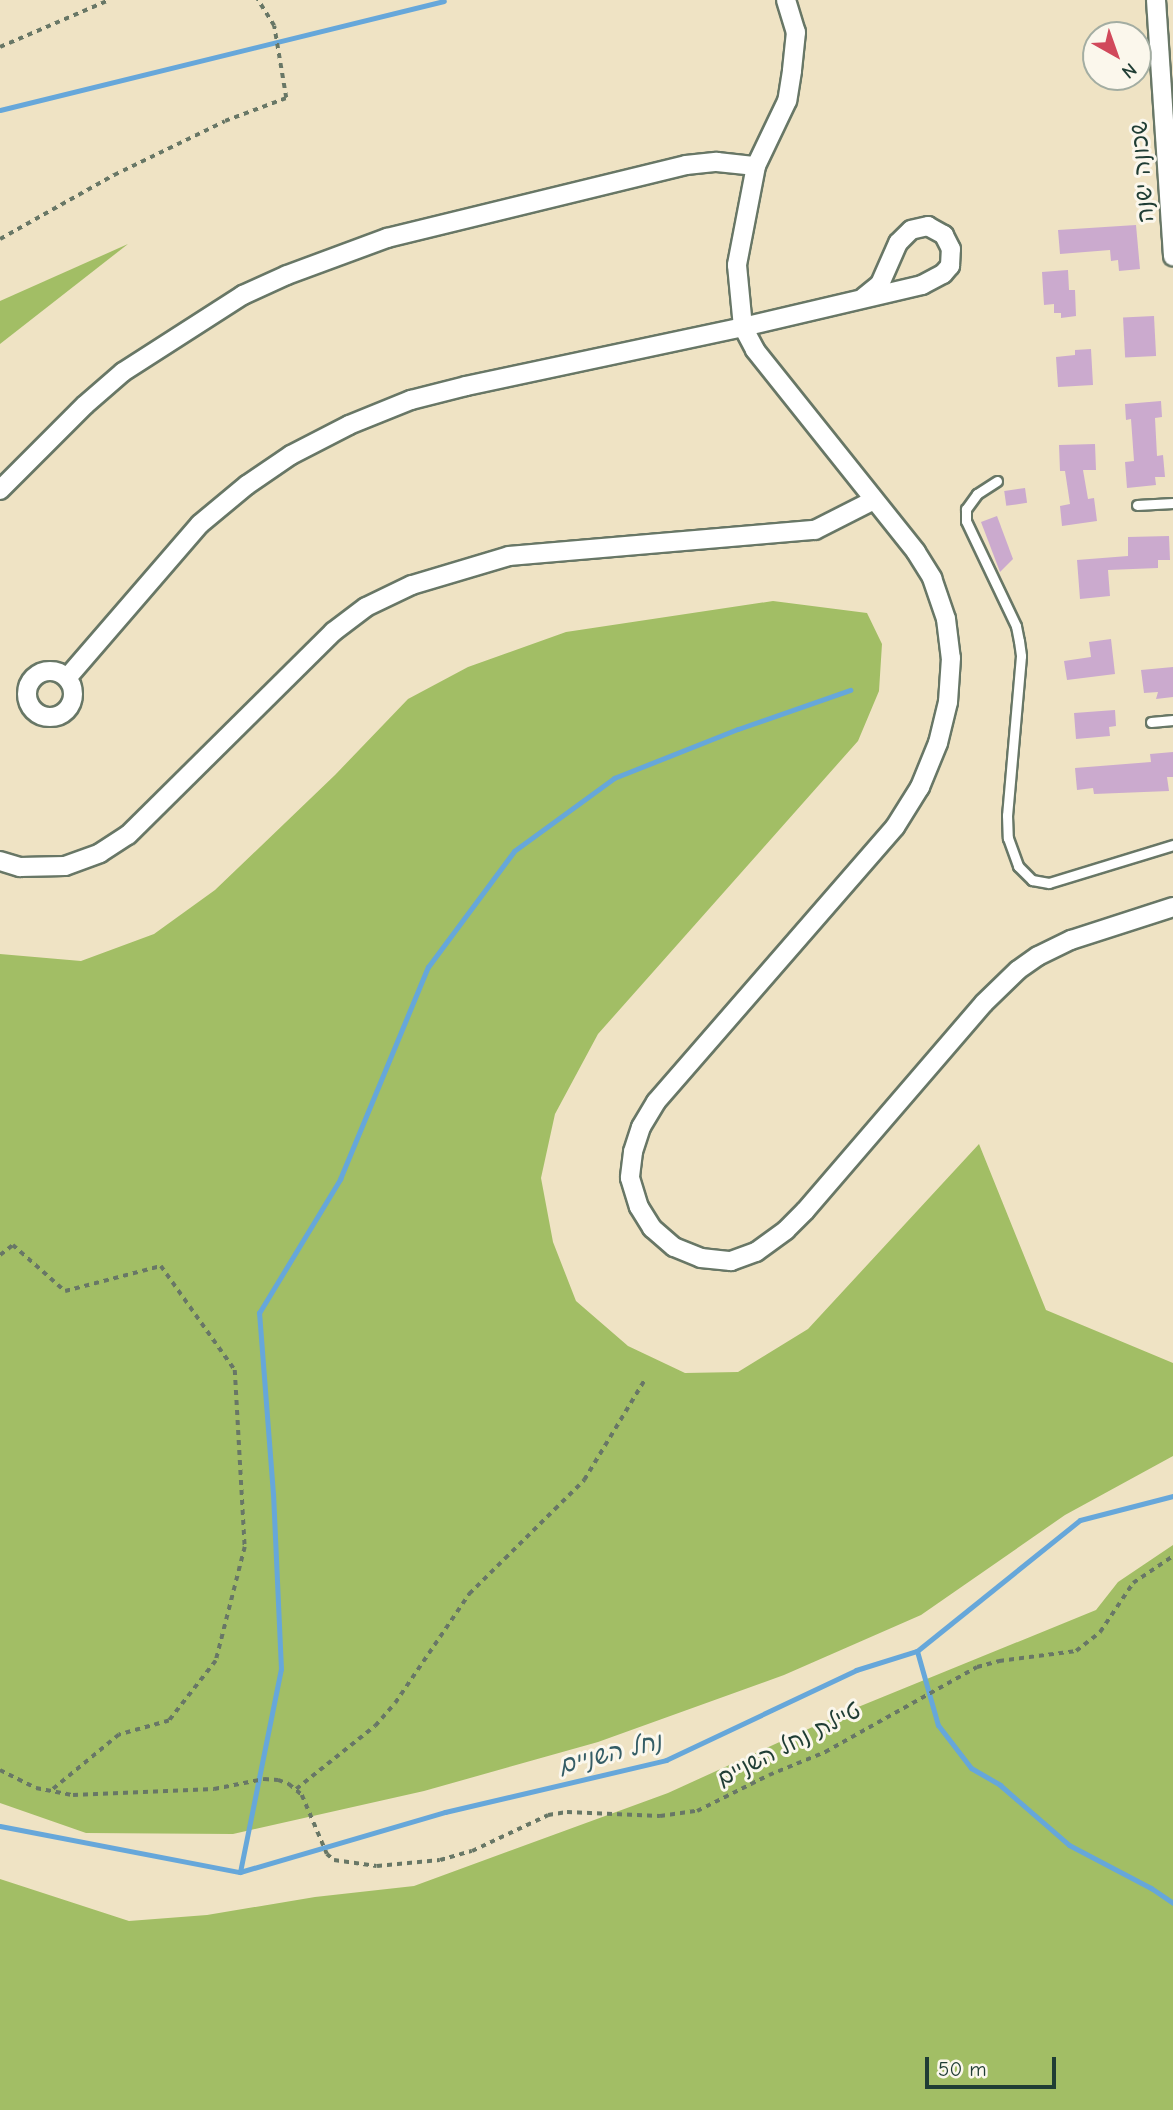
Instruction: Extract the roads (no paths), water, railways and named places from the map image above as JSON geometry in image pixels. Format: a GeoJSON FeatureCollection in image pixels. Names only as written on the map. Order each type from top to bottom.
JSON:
{"type":"FeatureCollection","features":[{"type":"Feature","properties":{"kind":"street"},"geometry":{"type":"LineString","coordinates":[[786,0],[796,32],[787,101],[756,166],[737,265],[743,327],[755,349],[916,552],[932,579],[946,619],[951,658],[948,702],[939,743],[920,787],[895,827],[656,1102],[641,1127],[630,1178],[639,1207],[652,1228],[674,1247],[701,1258],[731,1261],[756,1252],[786,1230],[805,1211],[984,1003],[1018,970],[1038,956],[1071,940],[1173,906]]}},
{"type":"Feature","properties":{"kind":"street","name":"שכונה ישנה"},"geometry":{"type":"LineString","coordinates":[[1156,0],[1168,109],[1173,256]]}},
{"type":"Feature","properties":{"kind":"street"},"geometry":{"type":"LineString","coordinates":[[0,490],[85,405],[124,372],[243,295],[287,275],[387,238],[686,166],[716,162],[756,166]]}},
{"type":"Feature","properties":{"kind":"street"},"geometry":{"type":"LineString","coordinates":[[66,678],[200,524],[269,470],[349,425],[411,400],[466,386],[743,327],[922,285],[943,274],[952,256],[944,234],[928,226],[911,230],[898,243],[880,284],[864,297]]}},
{"type":"Feature","properties":{"kind":"street"},"geometry":{"type":"LineString","coordinates":[[0,861],[20,867],[65,866],[109,847],[156,810],[333,632],[366,607],[412,585],[509,556],[815,530],[874,500]]}},
{"type":"Feature","properties":{"kind":"lane"},"geometry":{"type":"LineString","coordinates":[[997,481],[977,494],[966,509],[966,521],[1016,626],[1019,641],[1021,656],[1007,815],[1008,838],[1018,866],[1032,880],[1049,883],[1173,845]]}},
{"type":"Feature","properties":{"kind":"lane"},"geometry":{"type":"LineString","coordinates":[[1137,505],[1173,503]]}},
{"type":"Feature","properties":{"kind":"lane"},"geometry":{"type":"LineString","coordinates":[[1151,722],[1173,720]]}},
{"type":"Feature","properties":{"kind":"waterway"},"geometry":{"type":"LineString","coordinates":[[0,110],[444,1]]}},
{"type":"Feature","properties":{"kind":"waterway"},"geometry":{"type":"LineString","coordinates":[[240,1872],[281,1669],[273,1494],[259,1313],[340,1179],[428,967],[514,851],[614,778],[738,729],[850,690]]}},
{"type":"Feature","properties":{"kind":"waterway","name":"נחל השניים"},"geometry":{"type":"LineString","coordinates":[[0,1826],[240,1872],[445,1812],[666,1760],[856,1670],[917,1651],[1080,1520],[1173,1496]]}},
{"type":"Feature","properties":{"kind":"waterway"},"geometry":{"type":"LineString","coordinates":[[917,1651],[938,1725],[971,1768],[1000,1785],[1069,1845],[1151,1888],[1173,1903]]}}]}
